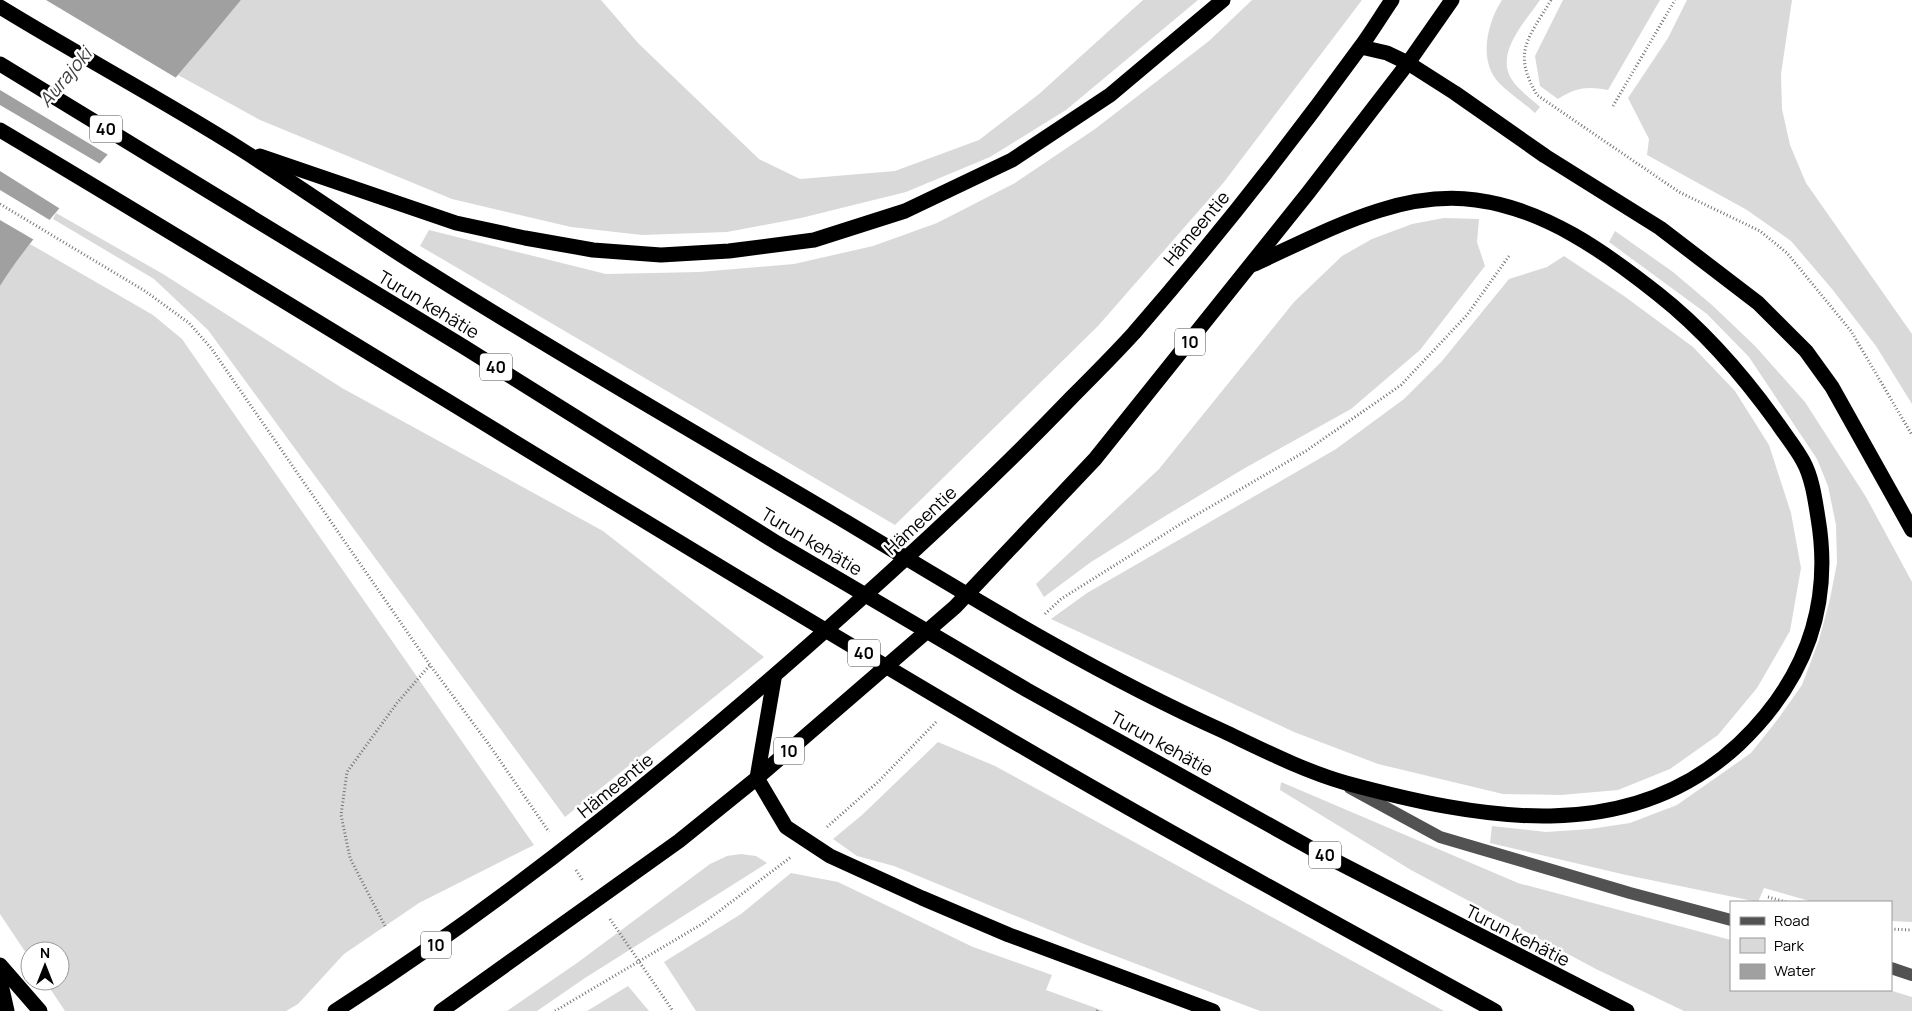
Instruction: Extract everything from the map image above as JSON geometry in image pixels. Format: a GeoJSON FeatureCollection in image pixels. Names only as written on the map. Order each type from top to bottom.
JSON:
{"type":"FeatureCollection","features":[{"type":"Feature","properties":{"kind":"highway"},"geometry":{"type":"LineString","coordinates":[[240,148],[456,223],[593,250],[661,256],[729,251],[814,240],[905,211],[1012,160],[1110,95],[1223,0]]}},
{"type":"Feature","properties":{"kind":"highway","name":"Hämeentie"},"geometry":{"type":"LineString","coordinates":[[335,1011],[418,958],[534,874],[648,784],[774,679],[940,528],[1026,444],[1133,334],[1256,186],[1361,47],[1392,0]]}},
{"type":"Feature","properties":{"kind":"highway","name":"10"},"geometry":{"type":"LineString","coordinates":[[441,1011],[617,887],[757,778],[955,607],[1095,459],[1252,265],[1408,63],[1452,0]]}},
{"type":"Feature","properties":{"kind":"highway"},"geometry":{"type":"LineString","coordinates":[[0,7],[240,148],[434,276],[1068,655],[1182,713],[1337,781],[1427,802],[1496,813],[1545,818],[1587,816],[1636,804],[1670,790],[1700,774],[1734,748],[1762,720],[1791,683],[1818,614],[1823,572],[1823,547],[1807,466],[1770,414],[1720,350],[1669,303],[1618,262],[1549,222],[1508,206],[1475,199],[1445,198],[1407,202],[1376,211],[1252,265]]}},
{"type":"Feature","properties":{"kind":"highway"},"geometry":{"type":"LineString","coordinates":[[1361,47],[1386,52],[1408,63],[1545,156],[1660,228],[1728,280],[1785,328],[1806,351],[1832,387],[1912,530]]}},
{"type":"Feature","properties":{"kind":"highway","name":"Turun kehätie"},"geometry":{"type":"LineString","coordinates":[[0,64],[777,543],[1027,690],[1316,851],[1627,1011]]}},
{"type":"Feature","properties":{"kind":"highway","name":"40"},"geometry":{"type":"LineString","coordinates":[[0,130],[184,240],[739,579],[989,728],[1322,916],[1495,1011]]}},
{"type":"Feature","properties":{"kind":"highway"},"geometry":{"type":"LineString","coordinates":[[774,679],[757,778],[786,828],[830,856],[1009,934],[1213,1011]]}},
{"type":"Feature","properties":{"kind":"highway"},"geometry":{"type":"LineString","coordinates":[[0,965],[40,1011]]}},
{"type":"Feature","properties":{"kind":"highway"},"geometry":{"type":"LineString","coordinates":[[0,980],[7,1011]]}},
{"type":"Feature","properties":{"kind":"lane"},"geometry":{"type":"LineString","coordinates":[[1337,781],[1440,837],[1630,893],[1730,920]]}},
{"type":"Feature","properties":{"kind":"lane"},"geometry":{"type":"LineString","coordinates":[[1892,968],[1912,975]]}},
{"type":"Feature","properties":{"kind":"path"},"geometry":{"type":"LineString","coordinates":[[1551,0],[1530,36],[1524,52],[1526,76],[1537,95],[1679,192],[1760,231],[1788,253],[1851,331],[1912,436]]}},
{"type":"Feature","properties":{"kind":"path"},"geometry":{"type":"LineString","coordinates":[[1613,106],[1675,0]]}},
{"type":"Feature","properties":{"kind":"path"},"geometry":{"type":"LineString","coordinates":[[0,204],[146,291],[188,323],[211,348],[430,665],[490,746],[551,834]]}},
{"type":"Feature","properties":{"kind":"path"},"geometry":{"type":"LineString","coordinates":[[385,926],[350,858],[340,815],[347,772],[397,703],[430,665]]}},
{"type":"Feature","properties":{"kind":"path"},"geometry":{"type":"LineString","coordinates":[[573,866],[584,882]]}},
{"type":"Feature","properties":{"kind":"path"},"geometry":{"type":"LineString","coordinates":[[1768,897],[1782,901]]}},
{"type":"Feature","properties":{"kind":"path"},"geometry":{"type":"LineString","coordinates":[[606,914],[673,1011]]}},
{"type":"Feature","properties":{"kind":"path"},"geometry":{"type":"LineString","coordinates":[[1892,929],[1912,930]]}},
{"type":"Feature","properties":{"kind":"path"},"geometry":{"type":"LineString","coordinates":[[555,1011],[591,989]]}},
{"type":"Feature","properties":{"kind":"green space"},"geometry":{"type":"Polygon","coordinates":[[[241,0],[601,0],[639,44],[759,159],[800,179],[895,171],[979,140],[1039,94],[1143,0],[1198,0],[1066,110],[990,157],[906,192],[801,218],[727,232],[642,235],[571,227],[452,199],[260,120],[178,75],[241,0]]]}},
{"type":"Feature","properties":{"kind":"green space"},"geometry":{"type":"Polygon","coordinates":[[[1252,0],[1362,0],[1224,182],[1098,326],[895,525],[420,246],[429,230],[606,274],[699,272],[794,264],[873,246],[937,223],[1015,183],[1095,129],[1209,41],[1252,0]]]}},
{"type":"Feature","properties":{"kind":"green space"},"geometry":{"type":"Polygon","coordinates":[[[1502,0],[1540,0],[1520,27],[1509,48],[1507,59],[1507,70],[1512,80],[1540,107],[1535,113],[1499,83],[1492,74],[1489,64],[1487,42],[1489,31],[1502,0]]]}},
{"type":"Feature","properties":{"kind":"green space"},"geometry":{"type":"Polygon","coordinates":[[[1563,0],[1660,0],[1608,90],[1582,88],[1558,99],[1540,86],[1535,56],[1563,0]]]}},
{"type":"Feature","properties":{"kind":"green space"},"geometry":{"type":"Polygon","coordinates":[[[1687,0],[1792,0],[1781,74],[1782,109],[1790,145],[1806,183],[1912,334],[1912,404],[1876,346],[1832,289],[1791,241],[1747,210],[1647,155],[1649,139],[1628,98],[1668,38],[1687,0]]]}},
{"type":"Feature","properties":{"kind":"green space"},"geometry":{"type":"Polygon","coordinates":[[[56,213],[163,274],[342,388],[603,531],[764,657],[565,817],[208,330],[154,279],[53,219],[56,213]]]}},
{"type":"Feature","properties":{"kind":"green space"},"geometry":{"type":"Polygon","coordinates":[[[1444,218],[1479,219],[1477,242],[1485,266],[1420,350],[1351,409],[1245,468],[1162,518],[1091,562],[1044,597],[1036,584],[1159,469],[1294,302],[1342,256],[1372,239],[1412,224],[1444,218]]]}},
{"type":"Feature","properties":{"kind":"green space"},"geometry":{"type":"Polygon","coordinates":[[[1615,231],[1673,272],[1712,305],[1755,346],[1805,402],[1866,497],[1912,582],[1912,922],[1892,921],[1892,901],[1810,901],[1764,888],[1758,901],[1753,901],[1626,875],[1490,843],[1492,826],[1546,832],[1590,829],[1630,823],[1677,805],[1751,753],[1802,685],[1819,640],[1830,599],[1837,563],[1836,525],[1828,486],[1817,459],[1749,357],[1707,314],[1609,242],[1615,231]]]}},
{"type":"Feature","properties":{"kind":"green space"},"geometry":{"type":"Polygon","coordinates":[[[30,244],[153,315],[182,339],[534,845],[419,903],[344,954],[298,1004],[286,1011],[65,1011],[52,991],[70,991],[70,941],[20,941],[20,944],[0,914],[0,286],[16,260],[30,244]]]}},
{"type":"Feature","properties":{"kind":"green space"},"geometry":{"type":"Polygon","coordinates":[[[1564,256],[1624,296],[1693,347],[1735,391],[1769,445],[1791,513],[1801,568],[1790,631],[1757,688],[1718,735],[1670,769],[1618,790],[1561,795],[1503,794],[1378,764],[1294,732],[1051,619],[1087,593],[1336,449],[1404,399],[1442,361],[1509,279],[1547,267],[1564,256]]]}},
{"type":"Feature","properties":{"kind":"green space"},"geometry":{"type":"Polygon","coordinates":[[[938,742],[995,766],[1444,1011],[1260,1011],[1084,944],[894,866],[857,856],[833,839],[862,815],[938,742]]]}},
{"type":"Feature","properties":{"kind":"green space"},"geometry":{"type":"Polygon","coordinates":[[[1281,782],[1518,883],[1730,940],[1730,991],[1892,991],[1912,997],[1912,1011],[1684,1011],[1596,969],[1411,870],[1280,790],[1281,782]]]}},
{"type":"Feature","properties":{"kind":"green space"},"geometry":{"type":"Polygon","coordinates":[[[741,854],[756,856],[767,863],[585,978],[537,1011],[507,1011],[577,963],[710,864],[727,856],[741,854]]]}},
{"type":"Feature","properties":{"kind":"green space"},"geometry":{"type":"Polygon","coordinates":[[[791,873],[838,882],[973,947],[1052,975],[1046,990],[1104,1011],[696,1011],[664,962],[741,914],[791,873]]]}},
{"type":"Feature","properties":{"kind":"green space"},"geometry":{"type":"Polygon","coordinates":[[[628,986],[649,1011],[587,1011],[628,986]]]}},
{"type":"Feature","properties":{"kind":"water","name":"Aurajoki"},"geometry":{"type":"Polygon","coordinates":[[[13,0],[241,0],[172,82],[48,222],[0,286],[0,17],[13,0]]]}},
{"type":"Feature","properties":{"kind":"pier"},"geometry":{"type":"Polygon","coordinates":[[[10,0],[46,0],[178,79],[110,156],[0,90],[0,13],[10,0]]]}},
{"type":"Feature","properties":{"kind":"pier"},"geometry":{"type":"Polygon","coordinates":[[[0,105],[102,165],[62,210],[0,171],[0,105]]]}},
{"type":"Feature","properties":{"kind":"pier"},"geometry":{"type":"Polygon","coordinates":[[[0,190],[53,222],[36,241],[0,220],[0,190]]]}}]}
